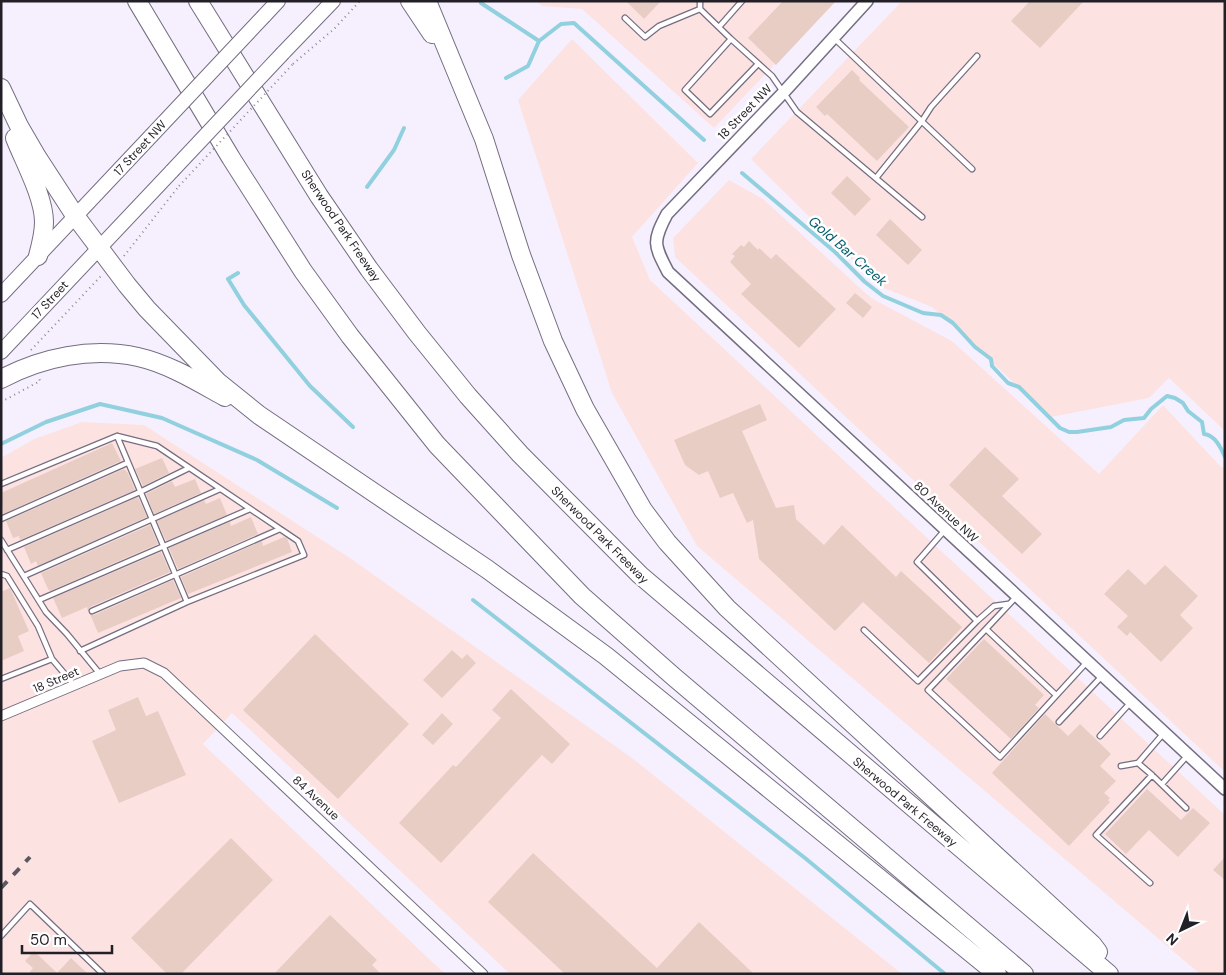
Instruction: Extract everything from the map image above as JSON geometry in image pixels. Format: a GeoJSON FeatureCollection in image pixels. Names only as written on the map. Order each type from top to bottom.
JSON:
{"type":"FeatureCollection","features":[{"type":"Feature","properties":{"kind":"highway"},"geometry":{"type":"LineString","coordinates":[[137,1],[231,158],[303,270],[350,336],[437,445],[582,596],[703,702],[1024,974]]}},
{"type":"Feature","properties":{"kind":"highway","name":"Sherwood Park Freeway"},"geometry":{"type":"LineString","coordinates":[[198,1],[319,196],[369,269],[468,396],[520,454],[640,575],[1109,974]]}},
{"type":"Feature","properties":{"kind":"highway"},"geometry":{"type":"LineString","coordinates":[[410,1],[452,63]]}},
{"type":"Feature","properties":{"kind":"highway"},"geometry":{"type":"LineString","coordinates":[[426,1],[484,139],[521,255],[553,341],[585,409],[644,510],[667,542],[727,608],[1092,944],[1116,974]]}},
{"type":"Feature","properties":{"kind":"highway"},"geometry":{"type":"LineString","coordinates":[[1,88],[32,150],[76,218],[112,266],[170,333],[218,382],[259,415],[486,569],[606,656],[998,974]]}},
{"type":"Feature","properties":{"kind":"highway"},"geometry":{"type":"LineString","coordinates":[[1,105],[41,201],[44,220],[38,256]]}},
{"type":"Feature","properties":{"kind":"highway"},"geometry":{"type":"LineString","coordinates":[[1,380],[34,364],[55,358],[84,354],[114,353],[139,357],[166,367],[195,380],[259,415]]}},
{"type":"Feature","properties":{"kind":"main road","name":"17 Street NW"},"geometry":{"type":"LineString","coordinates":[[1,296],[278,1]]}},
{"type":"Feature","properties":{"kind":"main road"},"geometry":{"type":"LineString","coordinates":[[99,248],[333,1]]}},
{"type":"Feature","properties":{"kind":"main road","name":"17 Street"},"geometry":{"type":"LineString","coordinates":[[1,352],[99,248]]}},
{"type":"Feature","properties":{"kind":"street","name":"18 Street NW"},"geometry":{"type":"LineString","coordinates":[[656,248],[659,229],[667,214],[867,1]]}},
{"type":"Feature","properties":{"kind":"street","name":"80 Avenue NW"},"geometry":{"type":"LineString","coordinates":[[656,248],[668,272],[945,530],[1012,600],[1087,662],[1225,789]]}},
{"type":"Feature","properties":{"kind":"street","name":"84 Avenue"},"geometry":{"type":"LineString","coordinates":[[120,666],[144,663],[164,672],[483,974]]}},
{"type":"Feature","properties":{"kind":"street","name":"18 Street"},"geometry":{"type":"LineString","coordinates":[[1,716],[120,666]]}},
{"type":"Feature","properties":{"kind":"lane"},"geometry":{"type":"LineString","coordinates":[[700,1],[700,10],[772,76],[797,112],[922,217]]}},
{"type":"Feature","properties":{"kind":"lane"},"geometry":{"type":"LineString","coordinates":[[719,27],[742,1]]}},
{"type":"Feature","properties":{"kind":"lane"},"geometry":{"type":"LineString","coordinates":[[625,18],[645,37],[659,26],[700,10]]}},
{"type":"Feature","properties":{"kind":"lane"},"geometry":{"type":"LineString","coordinates":[[833,37],[972,169]]}},
{"type":"Feature","properties":{"kind":"lane"},"geometry":{"type":"LineString","coordinates":[[731,39],[685,90],[710,114],[758,64]]}},
{"type":"Feature","properties":{"kind":"lane"},"geometry":{"type":"LineString","coordinates":[[876,178],[931,107],[977,56]]}},
{"type":"Feature","properties":{"kind":"lane"},"geometry":{"type":"LineString","coordinates":[[117,436],[187,602]]}},
{"type":"Feature","properties":{"kind":"lane"},"geometry":{"type":"LineString","coordinates":[[1,484],[117,436],[157,446],[298,541],[304,555],[187,602],[80,650]]}},
{"type":"Feature","properties":{"kind":"lane"},"geometry":{"type":"LineString","coordinates":[[1,519],[127,463]]}},
{"type":"Feature","properties":{"kind":"lane"},"geometry":{"type":"LineString","coordinates":[[7,550],[140,492],[189,468]]}},
{"type":"Feature","properties":{"kind":"lane"},"geometry":{"type":"LineString","coordinates":[[24,576],[220,489]]}},
{"type":"Feature","properties":{"kind":"lane"},"geometry":{"type":"LineString","coordinates":[[38,600],[250,509]]}},
{"type":"Feature","properties":{"kind":"lane"},"geometry":{"type":"LineString","coordinates":[[92,611],[280,528]]}},
{"type":"Feature","properties":{"kind":"lane"},"geometry":{"type":"LineString","coordinates":[[945,530],[917,562],[978,620]]}},
{"type":"Feature","properties":{"kind":"lane"},"geometry":{"type":"LineString","coordinates":[[1,540],[46,612],[100,674]]}},
{"type":"Feature","properties":{"kind":"lane"},"geometry":{"type":"LineString","coordinates":[[1,574],[7,576],[38,626],[52,658],[74,685]]}},
{"type":"Feature","properties":{"kind":"lane"},"geometry":{"type":"LineString","coordinates":[[864,630],[918,681],[994,606],[1012,600]]}},
{"type":"Feature","properties":{"kind":"lane"},"geometry":{"type":"LineString","coordinates":[[1012,600],[928,690],[1000,756],[1087,662]]}},
{"type":"Feature","properties":{"kind":"lane"},"geometry":{"type":"LineString","coordinates":[[986,630],[1056,695]]}},
{"type":"Feature","properties":{"kind":"lane"},"geometry":{"type":"LineString","coordinates":[[1,680],[52,658]]}},
{"type":"Feature","properties":{"kind":"lane"},"geometry":{"type":"LineString","coordinates":[[1059,722],[1102,676]]}},
{"type":"Feature","properties":{"kind":"lane"},"geometry":{"type":"LineString","coordinates":[[1100,736],[1131,702]]}},
{"type":"Feature","properties":{"kind":"lane"},"geometry":{"type":"LineString","coordinates":[[1121,766],[1138,763],[1164,734]]}},
{"type":"Feature","properties":{"kind":"lane"},"geometry":{"type":"LineString","coordinates":[[1162,784],[1188,755]]}},
{"type":"Feature","properties":{"kind":"lane"},"geometry":{"type":"LineString","coordinates":[[1138,763],[1186,808]]}},
{"type":"Feature","properties":{"kind":"lane"},"geometry":{"type":"LineString","coordinates":[[1150,883],[1096,835],[1152,775]]}},
{"type":"Feature","properties":{"kind":"lane"},"geometry":{"type":"LineString","coordinates":[[1,936],[30,904],[103,974]]}},
{"type":"Feature","properties":{"kind":"path"},"geometry":{"type":"LineString","coordinates":[[1,402],[40,381],[30,350],[92,285],[122,258],[179,186],[293,64],[334,28],[360,1]]}},
{"type":"Feature","properties":{"kind":"shaded area"},"geometry":{"type":"Polygon","coordinates":[[[537,1],[835,1],[714,128],[582,9],[542,6],[537,1]]]}},
{"type":"Feature","properties":{"kind":"shaded area"},"geometry":{"type":"Polygon","coordinates":[[[902,1],[1225,1],[1225,431],[1169,378],[1149,398],[1051,417],[932,307],[879,286],[751,159],[902,1]]]}},
{"type":"Feature","properties":{"kind":"shaded area"},"geometry":{"type":"Polygon","coordinates":[[[572,39],[698,163],[632,237],[650,280],[1225,815],[1225,974],[1200,974],[697,546],[612,393],[518,100],[572,39]]]}},
{"type":"Feature","properties":{"kind":"shaded area"},"geometry":{"type":"Polygon","coordinates":[[[729,180],[763,199],[871,298],[952,341],[1099,474],[1163,405],[1221,467],[1225,467],[1225,772],[675,257],[673,238],[729,180]]]}},
{"type":"Feature","properties":{"kind":"shaded area"},"geometry":{"type":"Polygon","coordinates":[[[82,422],[144,425],[350,558],[632,758],[902,974],[510,974],[232,713],[203,744],[445,974],[1,974],[1,458],[34,439],[82,422]]]}},
{"type":"Feature","properties":{"kind":"building"},"geometry":{"type":"Polygon","coordinates":[[[626,1],[661,1],[644,19],[626,1]]]}},
{"type":"Feature","properties":{"kind":"building"},"geometry":{"type":"Polygon","coordinates":[[[783,1],[836,1],[776,65],[748,38],[783,1]]]}},
{"type":"Feature","properties":{"kind":"building"},"geometry":{"type":"Polygon","coordinates":[[[1030,1],[1084,1],[1040,48],[1011,21],[1030,1]]]}},
{"type":"Feature","properties":{"kind":"building"},"geometry":{"type":"Polygon","coordinates":[[[852,70],[860,78],[859,80],[909,127],[877,161],[827,114],[825,116],[816,107],[852,70]]]}},
{"type":"Feature","properties":{"kind":"building"},"geometry":{"type":"Polygon","coordinates":[[[847,176],[871,199],[855,216],[831,193],[847,176]]]}},
{"type":"Feature","properties":{"kind":"building"},"geometry":{"type":"Polygon","coordinates":[[[890,219],[922,250],[908,265],[876,235],[890,219]]]}},
{"type":"Feature","properties":{"kind":"building"},"geometry":{"type":"Polygon","coordinates":[[[749,241],[771,259],[776,254],[836,309],[799,348],[741,294],[751,284],[730,262],[735,256],[732,254],[741,245],[744,247],[749,241]]]}},
{"type":"Feature","properties":{"kind":"building"},"geometry":{"type":"Polygon","coordinates":[[[855,293],[872,307],[863,318],[846,303],[855,293]]]}},
{"type":"Feature","properties":{"kind":"building"},"geometry":{"type":"Polygon","coordinates":[[[760,404],[767,420],[742,431],[776,508],[794,505],[796,519],[824,545],[842,525],[896,577],[901,571],[962,627],[929,663],[863,602],[835,631],[759,559],[753,520],[747,523],[733,493],[720,498],[708,471],[699,475],[685,465],[674,440],[760,404]]]}},
{"type":"Feature","properties":{"kind":"building"},"geometry":{"type":"Polygon","coordinates":[[[112,443],[121,461],[3,514],[1,493],[112,443]]]}},
{"type":"Feature","properties":{"kind":"building"},"geometry":{"type":"Polygon","coordinates":[[[985,447],[1019,479],[1002,496],[1042,534],[1022,554],[949,485],[985,447]]]}},
{"type":"Feature","properties":{"kind":"building"},"geometry":{"type":"Polygon","coordinates":[[[162,458],[169,473],[143,486],[135,469],[162,458]]]}},
{"type":"Feature","properties":{"kind":"building"},"geometry":{"type":"Polygon","coordinates":[[[124,469],[128,473],[135,490],[20,540],[19,536],[13,538],[6,521],[124,469]]]}},
{"type":"Feature","properties":{"kind":"building"},"geometry":{"type":"Polygon","coordinates":[[[195,479],[201,493],[154,514],[146,494],[172,481],[175,487],[195,479]]]}},
{"type":"Feature","properties":{"kind":"building"},"geometry":{"type":"Polygon","coordinates":[[[138,497],[147,517],[38,566],[36,561],[31,564],[24,547],[138,497]]]}},
{"type":"Feature","properties":{"kind":"building"},"geometry":{"type":"Polygon","coordinates":[[[220,498],[227,515],[166,541],[157,521],[204,500],[206,504],[220,498]]]}},
{"type":"Feature","properties":{"kind":"building"},"geometry":{"type":"Polygon","coordinates":[[[251,517],[258,534],[178,569],[169,548],[230,522],[231,526],[251,517]]]}},
{"type":"Feature","properties":{"kind":"building"},"geometry":{"type":"Polygon","coordinates":[[[150,525],[158,544],[50,591],[48,589],[41,573],[150,525]]]}},
{"type":"Feature","properties":{"kind":"building"},"geometry":{"type":"Polygon","coordinates":[[[284,537],[287,538],[292,552],[188,594],[181,577],[262,541],[263,546],[284,537]]]}},
{"type":"Feature","properties":{"kind":"building"},"geometry":{"type":"Polygon","coordinates":[[[161,552],[170,572],[90,607],[88,611],[87,607],[62,618],[53,598],[161,552]]]}},
{"type":"Feature","properties":{"kind":"building"},"geometry":{"type":"Polygon","coordinates":[[[1165,565],[1198,596],[1180,615],[1193,628],[1161,662],[1130,632],[1127,636],[1117,627],[1128,616],[1104,594],[1128,569],[1145,585],[1165,565]]]}},
{"type":"Feature","properties":{"kind":"building"},"geometry":{"type":"Polygon","coordinates":[[[173,580],[181,598],[98,633],[90,614],[94,615],[173,580]]]}},
{"type":"Feature","properties":{"kind":"building"},"geometry":{"type":"Polygon","coordinates":[[[10,588],[29,631],[18,636],[24,651],[1,661],[1,592],[10,588]]]}},
{"type":"Feature","properties":{"kind":"building"},"geometry":{"type":"Polygon","coordinates":[[[315,634],[409,724],[338,799],[243,710],[315,634]]]}},
{"type":"Feature","properties":{"kind":"building"},"geometry":{"type":"Polygon","coordinates":[[[984,639],[1044,695],[1035,705],[1039,708],[1011,739],[946,679],[984,639]]]}},
{"type":"Feature","properties":{"kind":"building"},"geometry":{"type":"Polygon","coordinates":[[[452,650],[462,659],[467,654],[476,663],[442,698],[423,680],[452,650]]]}},
{"type":"Feature","properties":{"kind":"building"},"geometry":{"type":"Polygon","coordinates":[[[511,689],[570,744],[552,764],[542,755],[441,863],[399,823],[453,765],[456,767],[501,718],[492,710],[511,689]]]}},
{"type":"Feature","properties":{"kind":"building"},"geometry":{"type":"Polygon","coordinates":[[[138,697],[146,716],[158,711],[186,775],[119,803],[92,741],[116,730],[108,710],[138,697]]]}},
{"type":"Feature","properties":{"kind":"building"},"geometry":{"type":"Polygon","coordinates":[[[442,713],[453,724],[433,745],[422,735],[442,713]]]}},
{"type":"Feature","properties":{"kind":"building"},"geometry":{"type":"Polygon","coordinates":[[[1045,714],[1068,736],[1080,724],[1111,754],[1100,766],[1116,781],[1104,793],[1110,798],[1108,800],[1110,802],[1069,846],[992,773],[1045,714]]]}},
{"type":"Feature","properties":{"kind":"building"},"geometry":{"type":"Polygon","coordinates":[[[1147,789],[1181,820],[1193,808],[1210,823],[1178,857],[1149,830],[1126,854],[1105,834],[1147,789]]]}},
{"type":"Feature","properties":{"kind":"building"},"geometry":{"type":"Polygon","coordinates":[[[231,838],[273,880],[181,974],[167,974],[131,938],[231,838]]]}},
{"type":"Feature","properties":{"kind":"building"},"geometry":{"type":"Polygon","coordinates":[[[533,853],[657,968],[699,922],[754,974],[565,974],[488,902],[533,853]]]}},
{"type":"Feature","properties":{"kind":"building"},"geometry":{"type":"Polygon","coordinates":[[[1225,857],[1225,880],[1213,870],[1225,857]]]}},
{"type":"Feature","properties":{"kind":"building"},"geometry":{"type":"Polygon","coordinates":[[[330,915],[377,960],[372,965],[381,974],[274,974],[330,915]]]}},
{"type":"Feature","properties":{"kind":"building"},"geometry":{"type":"Polygon","coordinates":[[[34,951],[57,973],[71,958],[88,974],[28,974],[33,968],[25,961],[34,951]]]}},
{"type":"Feature","properties":{"kind":"waterway","name":"Gold Bar Creek"},"geometry":{"type":"LineString","coordinates":[[481,3],[539,41],[561,24],[574,23],[704,140]]}},
{"type":"Feature","properties":{"kind":"waterway"},"geometry":{"type":"LineString","coordinates":[[506,78],[528,66],[539,41]]}},
{"type":"Feature","properties":{"kind":"waterway"},"geometry":{"type":"LineString","coordinates":[[367,187],[394,150],[404,128]]}},
{"type":"Feature","properties":{"kind":"waterway","name":"Gold Bar Creek"},"geometry":{"type":"LineString","coordinates":[[742,173],[835,252],[865,282],[883,296],[923,313],[941,315],[953,323],[975,347],[991,359],[992,366],[1008,383],[1019,387],[1060,428],[1069,432],[1077,432],[1111,427],[1124,420],[1144,418],[1151,409],[1167,396],[1183,403],[1188,411],[1202,422],[1204,434],[1214,439],[1225,457]]}},
{"type":"Feature","properties":{"kind":"waterway"},"geometry":{"type":"LineString","coordinates":[[238,273],[228,279],[244,305],[310,386],[353,427]]}},
{"type":"Feature","properties":{"kind":"waterway"},"geometry":{"type":"LineString","coordinates":[[1,444],[46,422],[100,404],[162,418],[257,460],[337,508]]}},
{"type":"Feature","properties":{"kind":"waterway"},"geometry":{"type":"LineString","coordinates":[[473,600],[805,858],[945,974]]}},
{"type":"Feature","properties":{"kind":"railway"},"geometry":{"type":"LineString","coordinates":[[1,888],[30,857]]}}]}
